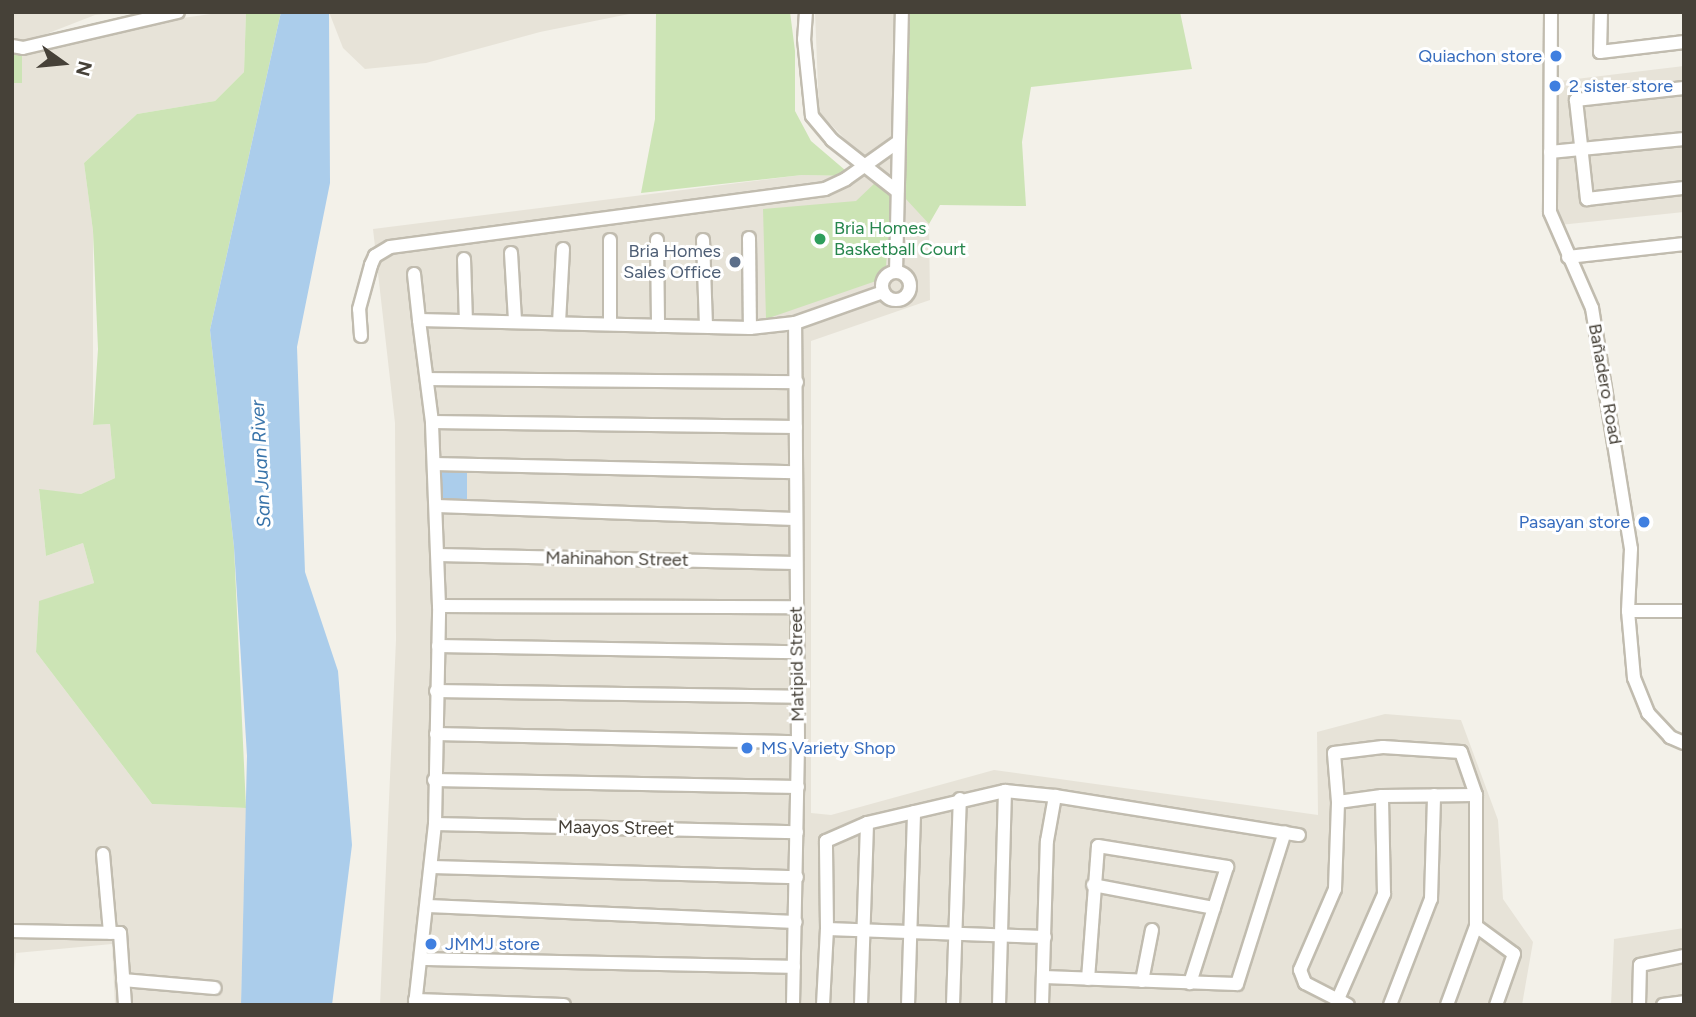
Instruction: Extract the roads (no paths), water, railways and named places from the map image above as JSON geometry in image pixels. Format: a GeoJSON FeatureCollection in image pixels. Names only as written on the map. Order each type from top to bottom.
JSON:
{"type":"FeatureCollection","features":[{"type":"Feature","properties":{"kind":"street"},"geometry":{"type":"LineString","coordinates":[[12,46],[23,48],[178,12]]}},
{"type":"Feature","properties":{"kind":"street"},"geometry":{"type":"LineString","coordinates":[[806,12],[804,38],[812,116],[832,141],[897,191]]}},
{"type":"Feature","properties":{"kind":"street"},"geometry":{"type":"LineString","coordinates":[[896,272],[902,12]]}},
{"type":"Feature","properties":{"kind":"street","name":"Bañadero Road"},"geometry":{"type":"LineString","coordinates":[[1551,12],[1550,212],[1592,308],[1631,549],[1628,611],[1634,678],[1648,713],[1670,737],[1684,743]]}},
{"type":"Feature","properties":{"kind":"street"},"geometry":{"type":"LineString","coordinates":[[1601,12],[1600,52],[1684,42]]}},
{"type":"Feature","properties":{"kind":"street"},"geometry":{"type":"LineString","coordinates":[[1684,88],[1576,100],[1587,199],[1684,188]]}},
{"type":"Feature","properties":{"kind":"street"},"geometry":{"type":"LineString","coordinates":[[1550,152],[1684,139]]}},
{"type":"Feature","properties":{"kind":"street"},"geometry":{"type":"LineString","coordinates":[[361,336],[359,309],[371,265],[375,256],[390,247],[825,189],[898,142]]}},
{"type":"Feature","properties":{"kind":"street"},"geometry":{"type":"LineString","coordinates":[[749,238],[751,328]]}},
{"type":"Feature","properties":{"kind":"street"},"geometry":{"type":"LineString","coordinates":[[610,240],[610,324]]}},
{"type":"Feature","properties":{"kind":"street"},"geometry":{"type":"LineString","coordinates":[[657,240],[658,326]]}},
{"type":"Feature","properties":{"kind":"street"},"geometry":{"type":"LineString","coordinates":[[703,240],[706,326]]}},
{"type":"Feature","properties":{"kind":"street"},"geometry":{"type":"LineString","coordinates":[[1568,257],[1684,244]]}},
{"type":"Feature","properties":{"kind":"street"},"geometry":{"type":"LineString","coordinates":[[559,323],[563,249]]}},
{"type":"Feature","properties":{"kind":"street"},"geometry":{"type":"LineString","coordinates":[[511,253],[514,321]]}},
{"type":"Feature","properties":{"kind":"street"},"geometry":{"type":"LineString","coordinates":[[464,259],[466,321]]}},
{"type":"Feature","properties":{"kind":"street"},"geometry":{"type":"LineString","coordinates":[[883,292],[894,300],[903,298],[909,292],[907,278],[896,272]]}},
{"type":"Feature","properties":{"kind":"street"},"geometry":{"type":"LineString","coordinates":[[883,292],[884,279],[896,272]]}},
{"type":"Feature","properties":{"kind":"street"},"geometry":{"type":"LineString","coordinates":[[414,274],[432,422],[439,606],[435,824],[428,906],[415,1002],[564,1005]]}},
{"type":"Feature","properties":{"kind":"street"},"geometry":{"type":"LineString","coordinates":[[419,320],[751,328],[795,323],[883,292]]}},
{"type":"Feature","properties":{"kind":"street","name":"Matipid Street"},"geometry":{"type":"LineString","coordinates":[[793,1005],[798,787],[795,323]]}},
{"type":"Feature","properties":{"kind":"street"},"geometry":{"type":"LineString","coordinates":[[428,379],[797,382]]}},
{"type":"Feature","properties":{"kind":"street"},"geometry":{"type":"LineString","coordinates":[[432,422],[796,427]]}},
{"type":"Feature","properties":{"kind":"street"},"geometry":{"type":"LineString","coordinates":[[434,464],[796,472]]}},
{"type":"Feature","properties":{"kind":"street"},"geometry":{"type":"LineString","coordinates":[[437,506],[795,519]]}},
{"type":"Feature","properties":{"kind":"street","name":"Mahinahon Street"},"geometry":{"type":"LineString","coordinates":[[438,555],[796,562]]}},
{"type":"Feature","properties":{"kind":"street"},"geometry":{"type":"LineString","coordinates":[[439,606],[796,607]]}},
{"type":"Feature","properties":{"kind":"street"},"geometry":{"type":"LineString","coordinates":[[1628,611],[1684,611]]}},
{"type":"Feature","properties":{"kind":"street"},"geometry":{"type":"LineString","coordinates":[[438,646],[797,652]]}},
{"type":"Feature","properties":{"kind":"street"},"geometry":{"type":"LineString","coordinates":[[436,691],[798,697]]}},
{"type":"Feature","properties":{"kind":"street"},"geometry":{"type":"LineString","coordinates":[[436,734],[798,742]]}},
{"type":"Feature","properties":{"kind":"street"},"geometry":{"type":"LineString","coordinates":[[1382,796],[1384,894],[1343,1002],[1305,983],[1300,970],[1335,889],[1338,802],[1334,752],[1383,747],[1461,752],[1476,795],[1476,926],[1447,1005]]}},
{"type":"Feature","properties":{"kind":"street"},"geometry":{"type":"LineString","coordinates":[[434,780],[798,787]]}},
{"type":"Feature","properties":{"kind":"street"},"geometry":{"type":"LineString","coordinates":[[999,1005],[1005,791]]}},
{"type":"Feature","properties":{"kind":"street"},"geometry":{"type":"LineString","coordinates":[[823,1005],[827,929],[826,841],[867,823],[960,799],[1005,791],[1055,796],[1299,835]]}},
{"type":"Feature","properties":{"kind":"street"},"geometry":{"type":"LineString","coordinates":[[1390,1005],[1431,899],[1434,795]]}},
{"type":"Feature","properties":{"kind":"street"},"geometry":{"type":"LineString","coordinates":[[1338,802],[1382,796],[1476,795]]}},
{"type":"Feature","properties":{"kind":"street"},"geometry":{"type":"LineString","coordinates":[[1042,1005],[1047,841],[1055,796]]}},
{"type":"Feature","properties":{"kind":"street"},"geometry":{"type":"LineString","coordinates":[[953,1005],[960,799]]}},
{"type":"Feature","properties":{"kind":"street"},"geometry":{"type":"LineString","coordinates":[[908,1005],[914,812]]}},
{"type":"Feature","properties":{"kind":"street"},"geometry":{"type":"LineString","coordinates":[[861,1005],[867,823]]}},
{"type":"Feature","properties":{"kind":"street","name":"Maayos Street"},"geometry":{"type":"LineString","coordinates":[[435,824],[797,832]]}},
{"type":"Feature","properties":{"kind":"street"},"geometry":{"type":"LineString","coordinates":[[1043,977],[1237,984],[1285,832]]}},
{"type":"Feature","properties":{"kind":"street"},"geometry":{"type":"LineString","coordinates":[[1088,979],[1098,846],[1227,867],[1190,983]]}},
{"type":"Feature","properties":{"kind":"street"},"geometry":{"type":"LineString","coordinates":[[103,854],[110,933]]}},
{"type":"Feature","properties":{"kind":"street"},"geometry":{"type":"LineString","coordinates":[[432,867],[797,877]]}},
{"type":"Feature","properties":{"kind":"street"},"geometry":{"type":"LineString","coordinates":[[1093,885],[1214,908]]}},
{"type":"Feature","properties":{"kind":"street"},"geometry":{"type":"LineString","coordinates":[[428,906],[796,922]]}},
{"type":"Feature","properties":{"kind":"street"},"geometry":{"type":"LineString","coordinates":[[1476,926],[1514,954],[1496,1005]]}},
{"type":"Feature","properties":{"kind":"street"},"geometry":{"type":"LineString","coordinates":[[827,929],[1045,937]]}},
{"type":"Feature","properties":{"kind":"street"},"geometry":{"type":"LineString","coordinates":[[1142,981],[1152,930]]}},
{"type":"Feature","properties":{"kind":"street"},"geometry":{"type":"LineString","coordinates":[[12,932],[121,933],[125,1005]]}},
{"type":"Feature","properties":{"kind":"street"},"geometry":{"type":"LineString","coordinates":[[1639,1005],[1640,965],[1684,956]]}},
{"type":"Feature","properties":{"kind":"street"},"geometry":{"type":"LineString","coordinates":[[421,959],[794,967]]}},
{"type":"Feature","properties":{"kind":"street"},"geometry":{"type":"LineString","coordinates":[[123,981],[215,988]]}},
{"type":"Feature","properties":{"kind":"street"},"geometry":{"type":"LineString","coordinates":[[1663,1005],[1684,1002]]}},
{"type":"Feature","properties":{"kind":"water","name":"San Juan River"},"geometry":{"type":"Polygon","coordinates":[[[281,12],[329,12],[330,183],[297,347],[305,572],[338,671],[352,845],[332,1005],[241,1005],[247,756],[234,547],[210,330],[281,12]]]}},
{"type":"Feature","properties":{"kind":"water"},"geometry":{"type":"Polygon","coordinates":[[[442,471],[467,471],[467,504],[442,504],[442,471]]]}},
{"type":"Feature","properties":{"kind":"place","name":"Quiachon store"},"geometry":{"type":"Point","coordinates":[1556,56]}},
{"type":"Feature","properties":{"kind":"place","name":"2 sister store"},"geometry":{"type":"Point","coordinates":[1555,86]}},
{"type":"Feature","properties":{"kind":"place","name":"Bria Homes Basketball Court"},"geometry":{"type":"Point","coordinates":[820,239]}},
{"type":"Feature","properties":{"kind":"place","name":"Bria Homes Sales Office"},"geometry":{"type":"Point","coordinates":[735,262]}},
{"type":"Feature","properties":{"kind":"place","name":"Pasayan store"},"geometry":{"type":"Point","coordinates":[1644,522]}},
{"type":"Feature","properties":{"kind":"place","name":"MS Variety Shop"},"geometry":{"type":"Point","coordinates":[747,748]}},
{"type":"Feature","properties":{"kind":"place","name":"JMMJ store"},"geometry":{"type":"Point","coordinates":[431,944]}}]}
